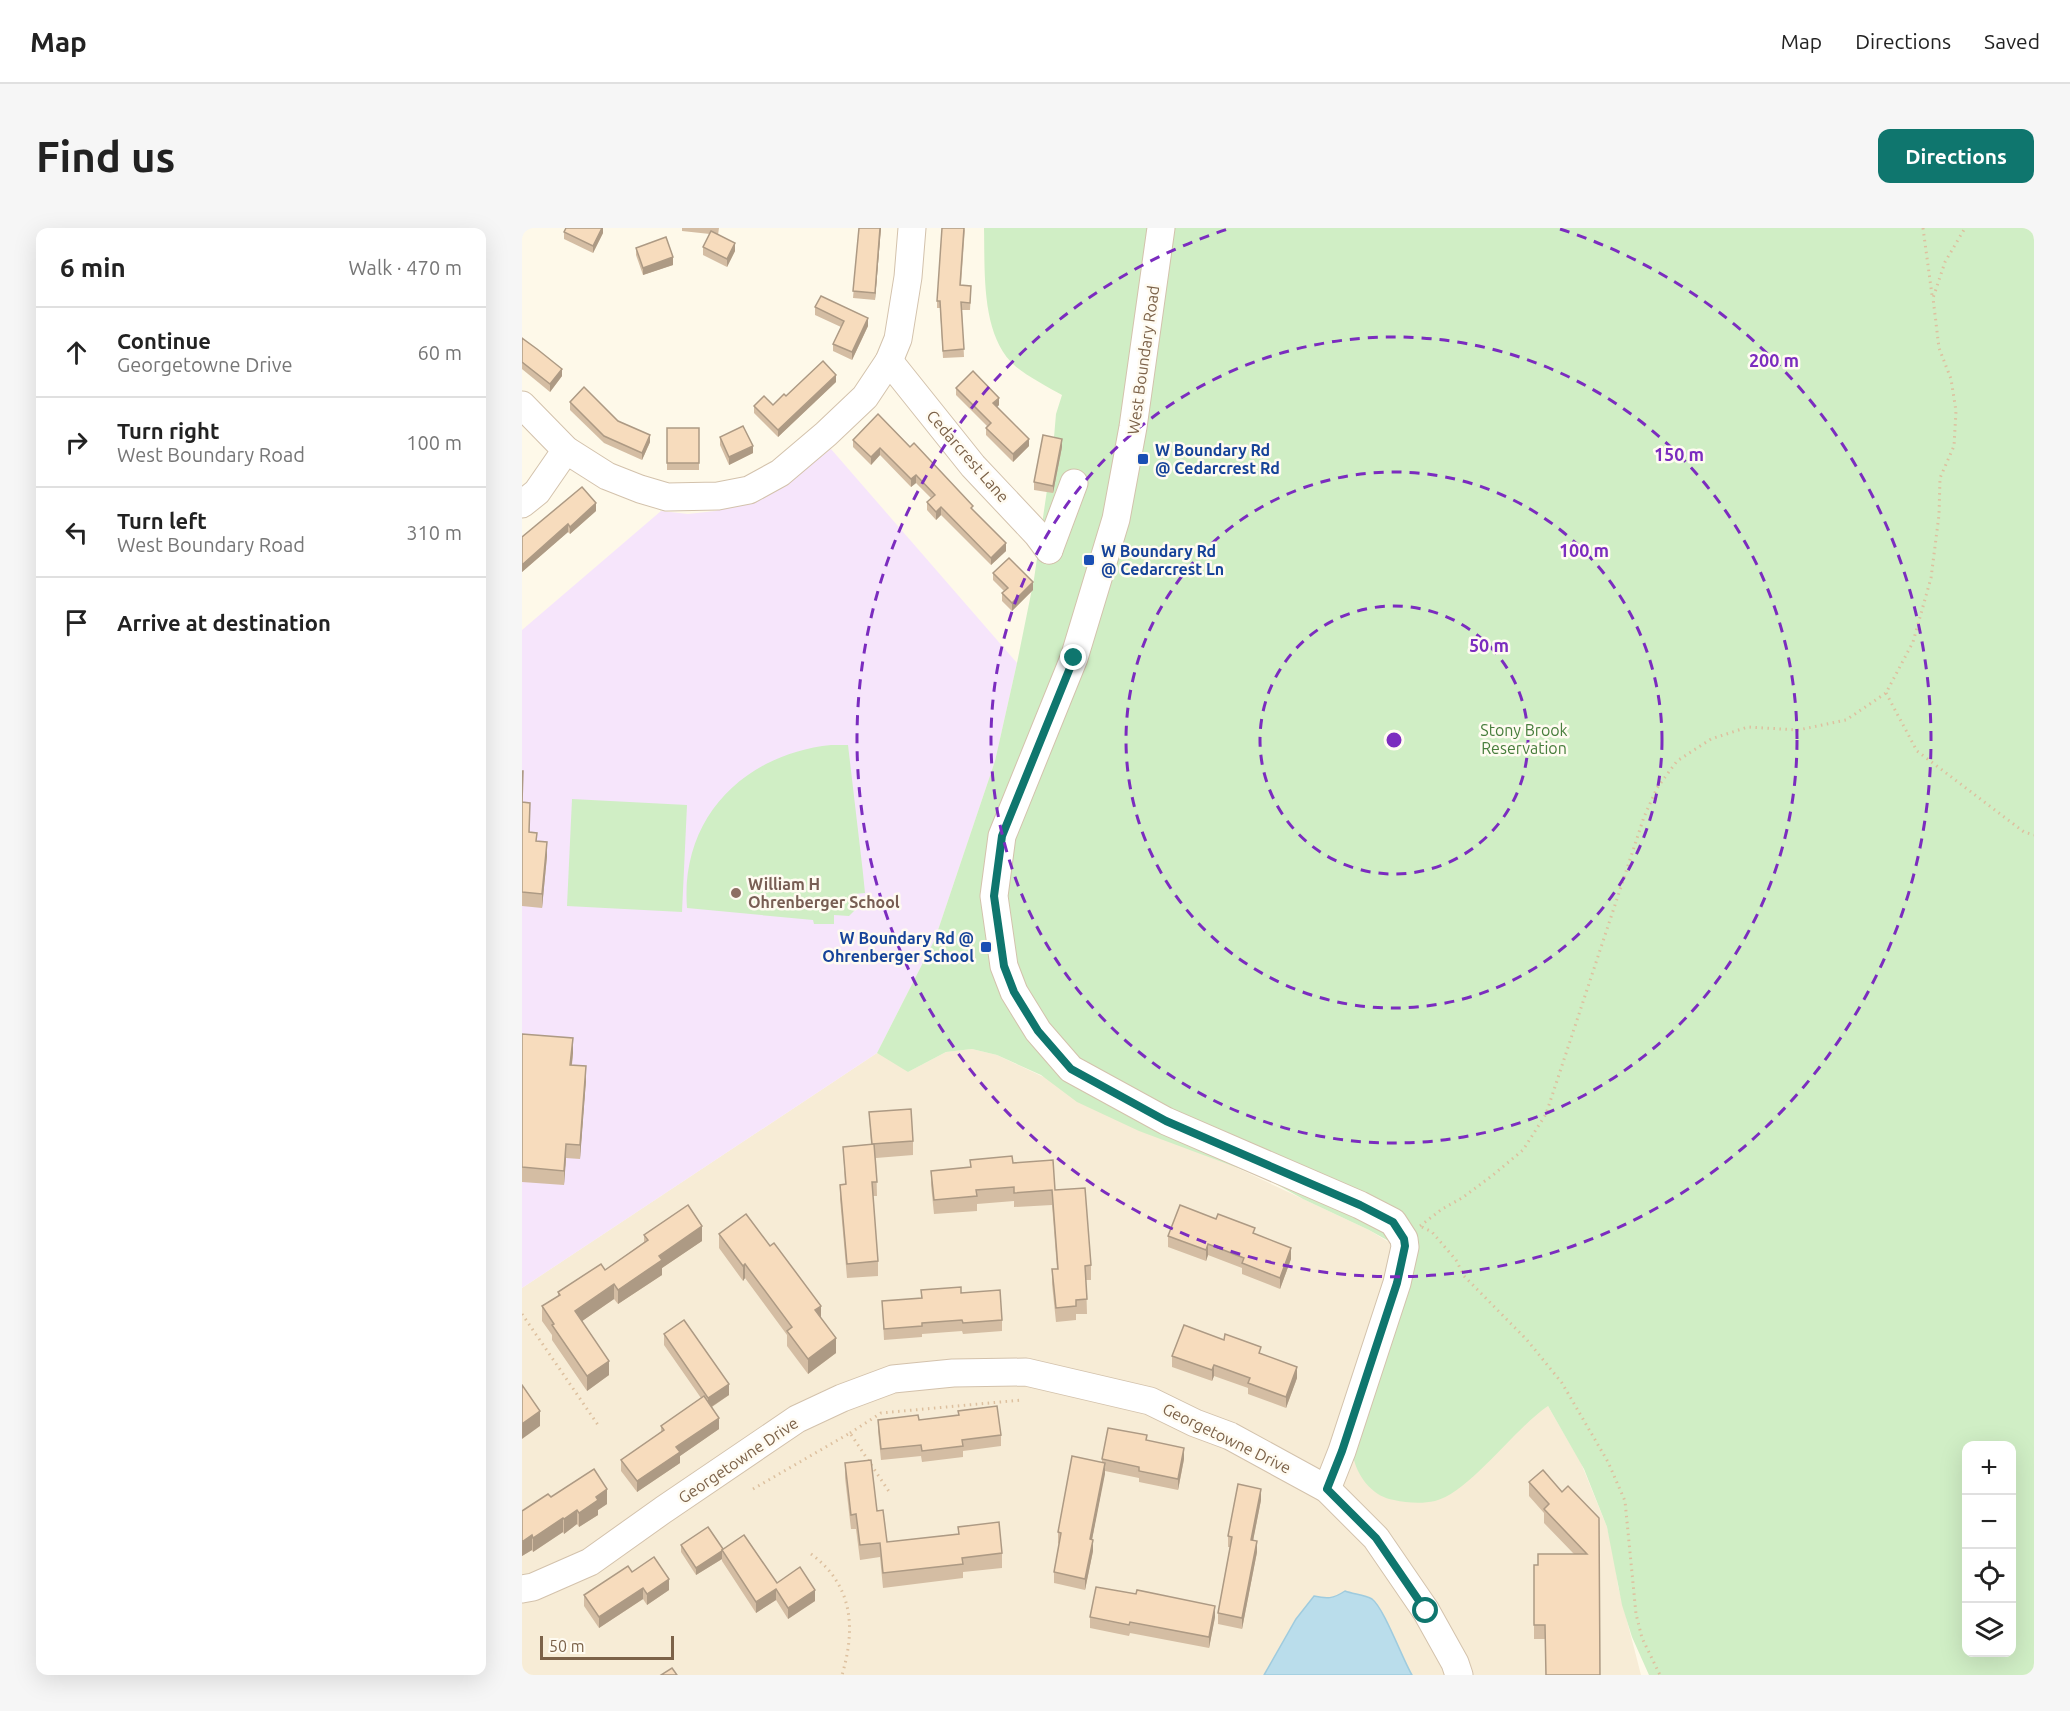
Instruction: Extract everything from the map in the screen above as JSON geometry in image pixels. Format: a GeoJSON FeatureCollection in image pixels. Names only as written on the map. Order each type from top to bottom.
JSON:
{"type":"FeatureCollection","features":[{"type":"Feature","properties":{"kind":"street"},"geometry":{"type":"LineString","coordinates":[[522,405],[566,450],[607,476],[667,497],[718,496],[749,490],[780,473],[826,434],[865,397],[889,361],[898,339],[908,277],[912,228]]}},
{"type":"Feature","properties":{"kind":"street","name":"West Boundary Road"},"geometry":{"type":"LineString","coordinates":[[1161,228],[1133,427],[1116,519],[1074,658],[1002,836],[994,896],[1004,966],[1014,992],[1038,1031],[1071,1069],[1166,1121],[1360,1205],[1412,1232]]}},
{"type":"Feature","properties":{"kind":"street","name":"Cedarcrest Lane"},"geometry":{"type":"LineString","coordinates":[[889,361],[973,466],[1037,534],[1049,550],[1074,483]]}},
{"type":"Feature","properties":{"kind":"street"},"geometry":{"type":"LineString","coordinates":[[522,504],[537,492],[566,450]]}},
{"type":"Feature","properties":{"kind":"street"},"geometry":{"type":"LineString","coordinates":[[1327,1489],[1342,1451],[1397,1283],[1405,1246],[1412,1232]]}},
{"type":"Feature","properties":{"kind":"street","name":"Georgetowne Drive"},"geometry":{"type":"LineString","coordinates":[[522,1588],[540,1584],[590,1562],[663,1509],[797,1419],[842,1398],[893,1379],[953,1373],[1026,1372],[1150,1401],[1230,1436],[1327,1489],[1376,1538],[1426,1611],[1460,1675]]}},
{"type":"Feature","properties":{"kind":"path"},"geometry":{"type":"LineString","coordinates":[[1412,1232],[1442,1209],[1462,1198],[1523,1150],[1546,1114],[1644,817],[1657,788],[1677,760],[1712,739],[1748,727],[1798,730],[1846,720],[1886,693],[1913,642],[1931,578],[1939,516],[1940,478],[1954,446],[1956,411],[1951,379],[1939,348],[1923,228]]}},
{"type":"Feature","properties":{"kind":"path"},"geometry":{"type":"LineString","coordinates":[[1932,298],[1945,262],[1965,228]]}},
{"type":"Feature","properties":{"kind":"path"},"geometry":{"type":"LineString","coordinates":[[1886,693],[1917,751],[2024,831],[2034,835]]}},
{"type":"Feature","properties":{"kind":"path"},"geometry":{"type":"LineString","coordinates":[[1412,1232],[1432,1232],[1456,1260],[1464,1276],[1527,1340],[1562,1383],[1608,1462],[1625,1501],[1636,1614],[1642,1638],[1660,1675]]}},
{"type":"Feature","properties":{"kind":"path"},"geometry":{"type":"LineString","coordinates":[[522,1314],[597,1425]]}},
{"type":"Feature","properties":{"kind":"path"},"geometry":{"type":"LineString","coordinates":[[753,1489],[881,1413],[1022,1400]]}},
{"type":"Feature","properties":{"kind":"path"},"geometry":{"type":"LineString","coordinates":[[850,1433],[890,1493]]}},
{"type":"Feature","properties":{"kind":"path"},"geometry":{"type":"LineString","coordinates":[[811,1554],[824,1564],[841,1587],[850,1617],[849,1651],[842,1675]]}},
{"type":"Feature","properties":{"kind":"shaded area","name":"William H Ohrenberger School"},"geometry":{"type":"Polygon","coordinates":[[[831,449],[1017,663],[995,761],[935,939],[877,1053],[522,1288],[522,630],[661,511],[688,514],[715,511],[742,503],[787,482],[831,449]]]}},
{"type":"Feature","properties":{"kind":"shaded area"},"geometry":{"type":"Polygon","coordinates":[[[972,1049],[997,1055],[1369,1230],[1428,1266],[1534,1382],[1581,1463],[1607,1527],[1618,1586],[1641,1675],[522,1675],[522,1288],[877,1053],[887,1056],[908,1072],[946,1052],[972,1049]]]}},
{"type":"Feature","properties":{"kind":"green space","name":"Stony Brook Reservation"},"geometry":{"type":"Polygon","coordinates":[[[984,228],[2034,228],[2034,1675],[1649,1675],[1632,1637],[1622,1605],[1607,1527],[1584,1469],[1548,1406],[1462,1486],[1448,1496],[1435,1501],[1414,1503],[1387,1498],[1368,1486],[1360,1474],[1353,1457],[1352,1437],[1403,1249],[1265,1178],[1139,1131],[1077,1102],[1041,1075],[997,1055],[972,1049],[946,1052],[908,1072],[877,1053],[935,939],[995,761],[1034,579],[1056,414],[1062,395],[1021,371],[1001,349],[990,317],[985,280],[984,228]]]}},
{"type":"Feature","properties":{"kind":"green space"},"geometry":{"type":"Polygon","coordinates":[[[831,745],[848,745],[865,893],[855,894],[857,908],[849,916],[834,915],[834,924],[814,924],[813,920],[687,908],[688,876],[694,846],[707,819],[724,796],[745,777],[771,762],[800,751],[831,745]]]}},
{"type":"Feature","properties":{"kind":"green space"},"geometry":{"type":"Polygon","coordinates":[[[572,799],[687,805],[682,912],[567,906],[572,799]]]}},
{"type":"Feature","properties":{"kind":"water"},"geometry":{"type":"Polygon","coordinates":[[[1345,1591],[1372,1599],[1377,1604],[1412,1675],[1264,1675],[1296,1619],[1314,1596],[1330,1598],[1345,1591]]]}},
{"type":"Feature","properties":{"kind":"building"},"geometry":{"type":"Polygon","coordinates":[[[566,228],[602,228],[593,246],[564,232],[566,228]]]}},
{"type":"Feature","properties":{"kind":"building"},"geometry":{"type":"Polygon","coordinates":[[[859,228],[880,228],[875,293],[853,291],[859,228]]]}},
{"type":"Feature","properties":{"kind":"building"},"geometry":{"type":"Polygon","coordinates":[[[942,228],[964,228],[960,285],[971,286],[970,303],[961,302],[964,349],[943,351],[940,301],[937,301],[942,228]]]}},
{"type":"Feature","properties":{"kind":"building"},"geometry":{"type":"Polygon","coordinates":[[[711,231],[735,243],[727,259],[703,247],[711,231]]]}},
{"type":"Feature","properties":{"kind":"building"},"geometry":{"type":"Polygon","coordinates":[[[666,237],[673,257],[643,268],[636,248],[666,237]]]}},
{"type":"Feature","properties":{"kind":"building"},"geometry":{"type":"Polygon","coordinates":[[[821,296],[868,318],[852,352],[833,344],[844,321],[815,307],[821,296]]]}},
{"type":"Feature","properties":{"kind":"building"},"geometry":{"type":"Polygon","coordinates":[[[522,338],[562,369],[550,384],[522,362],[522,338]]]}},
{"type":"Feature","properties":{"kind":"building"},"geometry":{"type":"Polygon","coordinates":[[[823,361],[836,375],[778,430],[754,406],[764,396],[773,405],[784,394],[786,396],[823,361]]]}},
{"type":"Feature","properties":{"kind":"building"},"geometry":{"type":"Polygon","coordinates":[[[973,371],[999,398],[993,403],[1029,439],[1013,454],[986,428],[991,423],[956,388],[973,371]]]}},
{"type":"Feature","properties":{"kind":"building"},"geometry":{"type":"Polygon","coordinates":[[[584,387],[618,421],[650,435],[642,453],[604,436],[570,402],[584,387]]]}},
{"type":"Feature","properties":{"kind":"building"},"geometry":{"type":"Polygon","coordinates":[[[878,414],[910,447],[914,443],[973,506],[971,508],[1006,543],[991,558],[941,507],[936,512],[927,502],[935,495],[916,475],[911,479],[880,448],[871,457],[853,440],[878,414]]]}},
{"type":"Feature","properties":{"kind":"building"},"geometry":{"type":"Polygon","coordinates":[[[743,426],[753,446],[729,457],[720,437],[743,426]]]}},
{"type":"Feature","properties":{"kind":"building"},"geometry":{"type":"Polygon","coordinates":[[[667,428],[699,428],[699,463],[667,463],[667,428]]]}},
{"type":"Feature","properties":{"kind":"building"},"geometry":{"type":"Polygon","coordinates":[[[1043,435],[1062,439],[1053,486],[1034,482],[1043,435]]]}},
{"type":"Feature","properties":{"kind":"building"},"geometry":{"type":"Polygon","coordinates":[[[582,487],[596,503],[570,527],[568,524],[522,565],[522,537],[582,487]]]}},
{"type":"Feature","properties":{"kind":"building"},"geometry":{"type":"Polygon","coordinates":[[[1009,558],[1033,582],[1012,603],[1002,593],[1008,588],[993,573],[1009,558]]]}},
{"type":"Feature","properties":{"kind":"building"},"geometry":{"type":"Polygon","coordinates":[[[522,802],[530,803],[529,832],[537,833],[536,841],[547,842],[542,894],[522,892],[522,802]]]}},
{"type":"Feature","properties":{"kind":"building"},"geometry":{"type":"Polygon","coordinates":[[[522,1034],[573,1038],[570,1065],[586,1066],[580,1145],[566,1144],[564,1171],[522,1167],[522,1034]]]}},
{"type":"Feature","properties":{"kind":"building"},"geometry":{"type":"Polygon","coordinates":[[[911,1109],[913,1141],[872,1144],[869,1112],[911,1109]]]}},
{"type":"Feature","properties":{"kind":"building"},"geometry":{"type":"Polygon","coordinates":[[[874,1144],[877,1182],[872,1182],[878,1261],[847,1264],[840,1185],[846,1184],[843,1147],[874,1144]]]}},
{"type":"Feature","properties":{"kind":"building"},"geometry":{"type":"Polygon","coordinates":[[[1012,1156],[1013,1163],[1053,1160],[1055,1190],[1085,1188],[1091,1265],[1085,1266],[1087,1299],[1076,1300],[1076,1306],[1056,1308],[1052,1269],[1058,1269],[1052,1190],[1014,1193],[1014,1187],[976,1190],[977,1196],[934,1200],[931,1171],[971,1167],[970,1160],[1012,1156]]]}},
{"type":"Feature","properties":{"kind":"building"},"geometry":{"type":"Polygon","coordinates":[[[688,1205],[702,1226],[659,1256],[662,1260],[618,1290],[614,1284],[575,1311],[609,1361],[587,1376],[552,1325],[554,1324],[542,1306],[560,1295],[558,1292],[601,1264],[605,1270],[648,1240],[644,1235],[688,1205]]]}},
{"type":"Feature","properties":{"kind":"building"},"geometry":{"type":"Polygon","coordinates":[[[1180,1205],[1216,1219],[1218,1214],[1255,1228],[1253,1233],[1291,1248],[1280,1278],[1242,1263],[1244,1258],[1208,1244],[1206,1250],[1168,1236],[1180,1205]]]}},
{"type":"Feature","properties":{"kind":"building"},"geometry":{"type":"Polygon","coordinates":[[[746,1214],[770,1246],[774,1243],[821,1306],[815,1310],[836,1338],[808,1359],[787,1331],[792,1327],[745,1264],[743,1266],[719,1234],[746,1214]]]}},
{"type":"Feature","properties":{"kind":"building"},"geometry":{"type":"Polygon","coordinates":[[[961,1287],[961,1293],[1000,1290],[1002,1320],[922,1323],[922,1326],[884,1329],[882,1301],[922,1298],[921,1290],[961,1287]]]}},
{"type":"Feature","properties":{"kind":"building"},"geometry":{"type":"Polygon","coordinates":[[[684,1320],[729,1384],[708,1398],[664,1334],[684,1320]]]}},
{"type":"Feature","properties":{"kind":"building"},"geometry":{"type":"Polygon","coordinates":[[[1184,1325],[1224,1340],[1225,1334],[1261,1347],[1259,1353],[1297,1367],[1286,1397],[1248,1383],[1250,1378],[1214,1365],[1212,1370],[1172,1356],[1184,1325]]]}},
{"type":"Feature","properties":{"kind":"building"},"geometry":{"type":"Polygon","coordinates":[[[522,1385],[540,1411],[522,1424],[522,1385]]]}},
{"type":"Feature","properties":{"kind":"building"},"geometry":{"type":"Polygon","coordinates":[[[704,1396],[719,1418],[676,1447],[680,1452],[637,1481],[621,1460],[664,1430],[661,1426],[704,1396]]]}},
{"type":"Feature","properties":{"kind":"building"},"geometry":{"type":"Polygon","coordinates":[[[997,1406],[1001,1435],[962,1440],[963,1446],[922,1451],[921,1445],[881,1449],[878,1420],[918,1415],[919,1420],[959,1415],[958,1411],[997,1406]]]}},
{"type":"Feature","properties":{"kind":"building"},"geometry":{"type":"Polygon","coordinates":[[[1108,1428],[1147,1435],[1146,1440],[1184,1448],[1178,1479],[1139,1471],[1139,1467],[1102,1459],[1108,1428]]]}},
{"type":"Feature","properties":{"kind":"building"},"geometry":{"type":"Polygon","coordinates":[[[1072,1456],[1105,1463],[1090,1539],[1093,1540],[1085,1579],[1054,1572],[1061,1533],[1058,1532],[1072,1456]]]}},
{"type":"Feature","properties":{"kind":"building"},"geometry":{"type":"Polygon","coordinates":[[[871,1460],[877,1511],[883,1510],[887,1542],[959,1534],[958,1527],[999,1522],[1002,1553],[962,1558],[963,1564],[883,1573],[880,1543],[860,1545],[856,1514],[851,1515],[845,1463],[871,1460]]]}},
{"type":"Feature","properties":{"kind":"building"},"geometry":{"type":"Polygon","coordinates":[[[594,1469],[607,1489],[596,1497],[598,1500],[579,1513],[577,1510],[533,1538],[532,1535],[522,1542],[522,1511],[548,1494],[551,1497],[594,1469]]]}},
{"type":"Feature","properties":{"kind":"building"},"geometry":{"type":"Polygon","coordinates":[[[1543,1470],[1562,1492],[1568,1486],[1599,1518],[1600,1675],[1546,1675],[1545,1625],[1534,1625],[1534,1565],[1538,1565],[1538,1554],[1587,1554],[1544,1509],[1549,1504],[1529,1482],[1543,1470]]]}},
{"type":"Feature","properties":{"kind":"building"},"geometry":{"type":"Polygon","coordinates":[[[1238,1484],[1261,1489],[1251,1540],[1257,1541],[1242,1618],[1218,1613],[1232,1537],[1228,1536],[1238,1484]]]}},
{"type":"Feature","properties":{"kind":"building"},"geometry":{"type":"Polygon","coordinates":[[[708,1527],[723,1549],[696,1568],[681,1545],[708,1527]]]}},
{"type":"Feature","properties":{"kind":"building"},"geometry":{"type":"Polygon","coordinates":[[[744,1535],[777,1583],[800,1567],[815,1590],[788,1608],[776,1589],[756,1602],[722,1550],[744,1535]]]}},
{"type":"Feature","properties":{"kind":"building"},"geometry":{"type":"Polygon","coordinates":[[[654,1557],[669,1579],[647,1594],[643,1588],[599,1617],[584,1595],[628,1566],[632,1572],[654,1557]]]}},
{"type":"Feature","properties":{"kind":"building"},"geometry":{"type":"Polygon","coordinates":[[[1096,1587],[1136,1594],[1137,1590],[1215,1606],[1209,1637],[1090,1617],[1096,1587]]]}},
{"type":"Feature","properties":{"kind":"building"},"geometry":{"type":"Polygon","coordinates":[[[672,1668],[677,1675],[661,1675],[672,1668]]]}},
{"type":"Feature","properties":{"kind":"place","name":"W Boundary Rd @ Cedarcrest Rd"},"geometry":{"type":"Point","coordinates":[1143,459]}},
{"type":"Feature","properties":{"kind":"place","name":"W Boundary Rd @ Cedarcrest Ln"},"geometry":{"type":"Point","coordinates":[1089,560]}},
{"type":"Feature","properties":{"kind":"place","name":"William H Ohrenberger School"},"geometry":{"type":"Point","coordinates":[736,893]}},
{"type":"Feature","properties":{"kind":"place","name":"W Boundary Rd @ Ohrenberger School"},"geometry":{"type":"Point","coordinates":[986,947]}},
{"type":"Feature","properties":{"kind":"route"},"geometry":{"type":"LineString","coordinates":[[1074,658],[1002,836],[994,896],[1004,966],[1014,992],[1038,1031],[1071,1069],[1166,1121],[1360,1205],[1393,1222],[1404,1239],[1405,1246],[1397,1283],[1342,1451],[1327,1489],[1376,1538],[1426,1611]]}}]}
